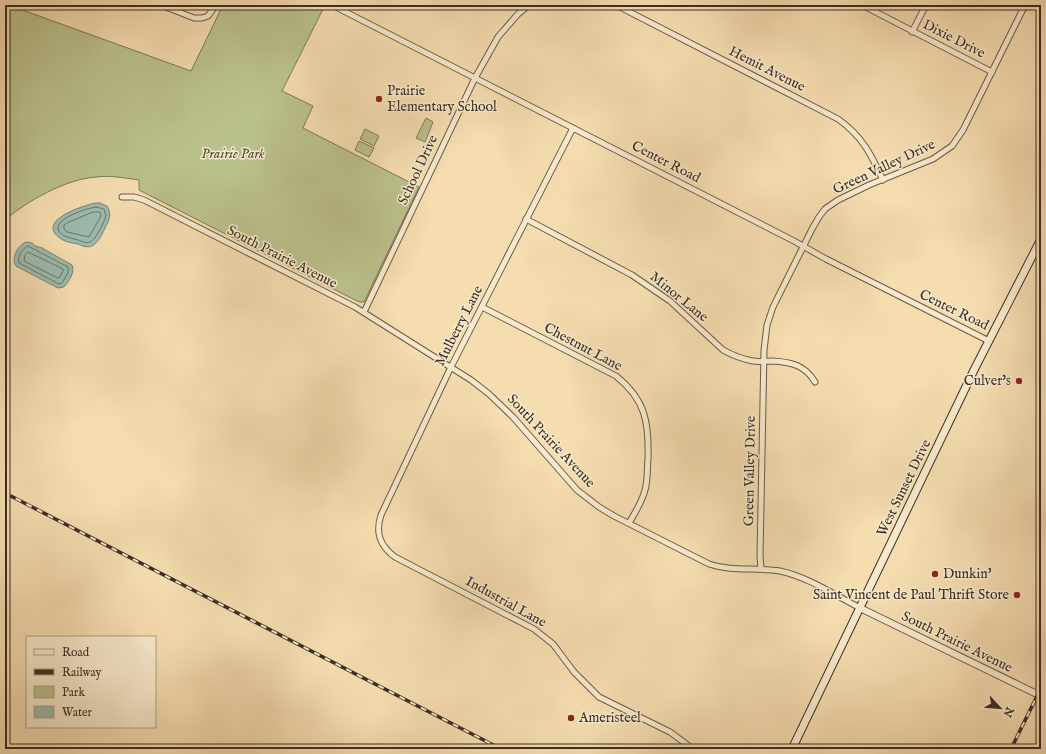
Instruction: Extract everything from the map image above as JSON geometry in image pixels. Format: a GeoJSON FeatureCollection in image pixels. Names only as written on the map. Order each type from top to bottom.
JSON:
{"type":"FeatureCollection","features":[{"type":"Feature","properties":{"kind":"main road","name":"West Sunset Drive"},"geometry":{"type":"LineString","coordinates":[[792,749],[989,341],[1041,239]]}},
{"type":"Feature","properties":{"kind":"street"},"geometry":{"type":"LineString","coordinates":[[162,5],[199,19],[208,16],[216,5]]}},
{"type":"Feature","properties":{"kind":"street","name":"Center Road"},"geometry":{"type":"LineString","coordinates":[[332,5],[989,341]]}},
{"type":"Feature","properties":{"kind":"street","name":"School Drive"},"geometry":{"type":"LineString","coordinates":[[364,312],[475,78],[498,37],[528,5]]}},
{"type":"Feature","properties":{"kind":"street","name":"Hemit Avenue"},"geometry":{"type":"LineString","coordinates":[[616,5],[838,119],[856,133],[866,146],[884,180]]}},
{"type":"Feature","properties":{"kind":"street","name":"Dixie Drive"},"geometry":{"type":"LineString","coordinates":[[862,5],[992,72]]}},
{"type":"Feature","properties":{"kind":"street"},"geometry":{"type":"LineString","coordinates":[[912,32],[926,5]]}},
{"type":"Feature","properties":{"kind":"street","name":"Green Valley Drive"},"geometry":{"type":"LineString","coordinates":[[761,569],[764,361],[765,334],[769,316],[819,217],[830,206],[847,195],[933,159],[952,146],[963,130],[1025,5]]}},
{"type":"Feature","properties":{"kind":"street","name":"Mulberry Lane"},"geometry":{"type":"LineString","coordinates":[[380,539],[378,527],[381,515],[451,367],[573,128]]}},
{"type":"Feature","properties":{"kind":"street","name":"South Prairie Avenue"},"geometry":{"type":"LineString","coordinates":[[122,197],[134,197],[144,200],[364,312],[451,367],[500,403],[581,493],[600,507],[629,524],[717,567],[781,571],[804,579],[860,608],[1041,696]]}},
{"type":"Feature","properties":{"kind":"street","name":"Minor Lane"},"geometry":{"type":"LineString","coordinates":[[526,219],[632,275],[670,302],[723,350],[731,355],[754,361],[774,361],[800,366],[810,374],[815,382]]}},
{"type":"Feature","properties":{"kind":"street","name":"Chestnut Lane"},"geometry":{"type":"LineString","coordinates":[[482,307],[616,376],[637,398],[644,412],[648,426],[649,441],[645,490],[629,524]]}},
{"type":"Feature","properties":{"kind":"street","name":"Industrial Lane"},"geometry":{"type":"LineString","coordinates":[[380,539],[386,549],[395,557],[534,629],[553,644],[574,672],[599,697],[670,732],[694,749]]}},
{"type":"Feature","properties":{"kind":"green space","name":"Prairie Park"},"geometry":{"type":"Polygon","coordinates":[[[223,5],[320,5],[324,7],[282,91],[313,106],[303,128],[419,187],[364,302],[357,301],[139,190],[139,180],[101,176],[72,182],[48,192],[24,206],[5,220],[5,7],[17,8],[191,71],[223,5]]]}},
{"type":"Feature","properties":{"kind":"green space"},"geometry":{"type":"Polygon","coordinates":[[[426,118],[433,122],[425,142],[416,138],[426,118]]]}},
{"type":"Feature","properties":{"kind":"green space"},"geometry":{"type":"Polygon","coordinates":[[[365,129],[379,136],[374,146],[360,139],[365,129]]]}},
{"type":"Feature","properties":{"kind":"green space"},"geometry":{"type":"Polygon","coordinates":[[[359,141],[374,148],[369,157],[355,150],[359,141]]]}},
{"type":"Feature","properties":{"kind":"water"},"geometry":{"type":"Polygon","coordinates":[[[96,203],[107,206],[109,217],[108,223],[100,238],[92,246],[89,247],[66,241],[54,232],[53,226],[57,220],[64,215],[73,210],[96,203]]]}},
{"type":"Feature","properties":{"kind":"water"},"geometry":{"type":"Polygon","coordinates":[[[26,242],[42,248],[72,265],[73,271],[70,280],[64,287],[58,288],[16,266],[14,259],[16,252],[20,246],[26,242]]]}},
{"type":"Feature","properties":{"kind":"railway"},"geometry":{"type":"LineString","coordinates":[[5,493],[501,749]]}},
{"type":"Feature","properties":{"kind":"railway"},"geometry":{"type":"LineString","coordinates":[[1011,749],[1041,688]]}},
{"type":"Feature","properties":{"kind":"place","name":"Prairie Elementary School"},"geometry":{"type":"Point","coordinates":[379,99]}},
{"type":"Feature","properties":{"kind":"place","name":"Culver's"},"geometry":{"type":"Point","coordinates":[1019,381]}},
{"type":"Feature","properties":{"kind":"place","name":"Dunkin'"},"geometry":{"type":"Point","coordinates":[935,574]}},
{"type":"Feature","properties":{"kind":"place","name":"Saint Vincent de Paul Thrift Store"},"geometry":{"type":"Point","coordinates":[1017,595]}},
{"type":"Feature","properties":{"kind":"place","name":"Ameristeel"},"geometry":{"type":"Point","coordinates":[571,718]}}]}
